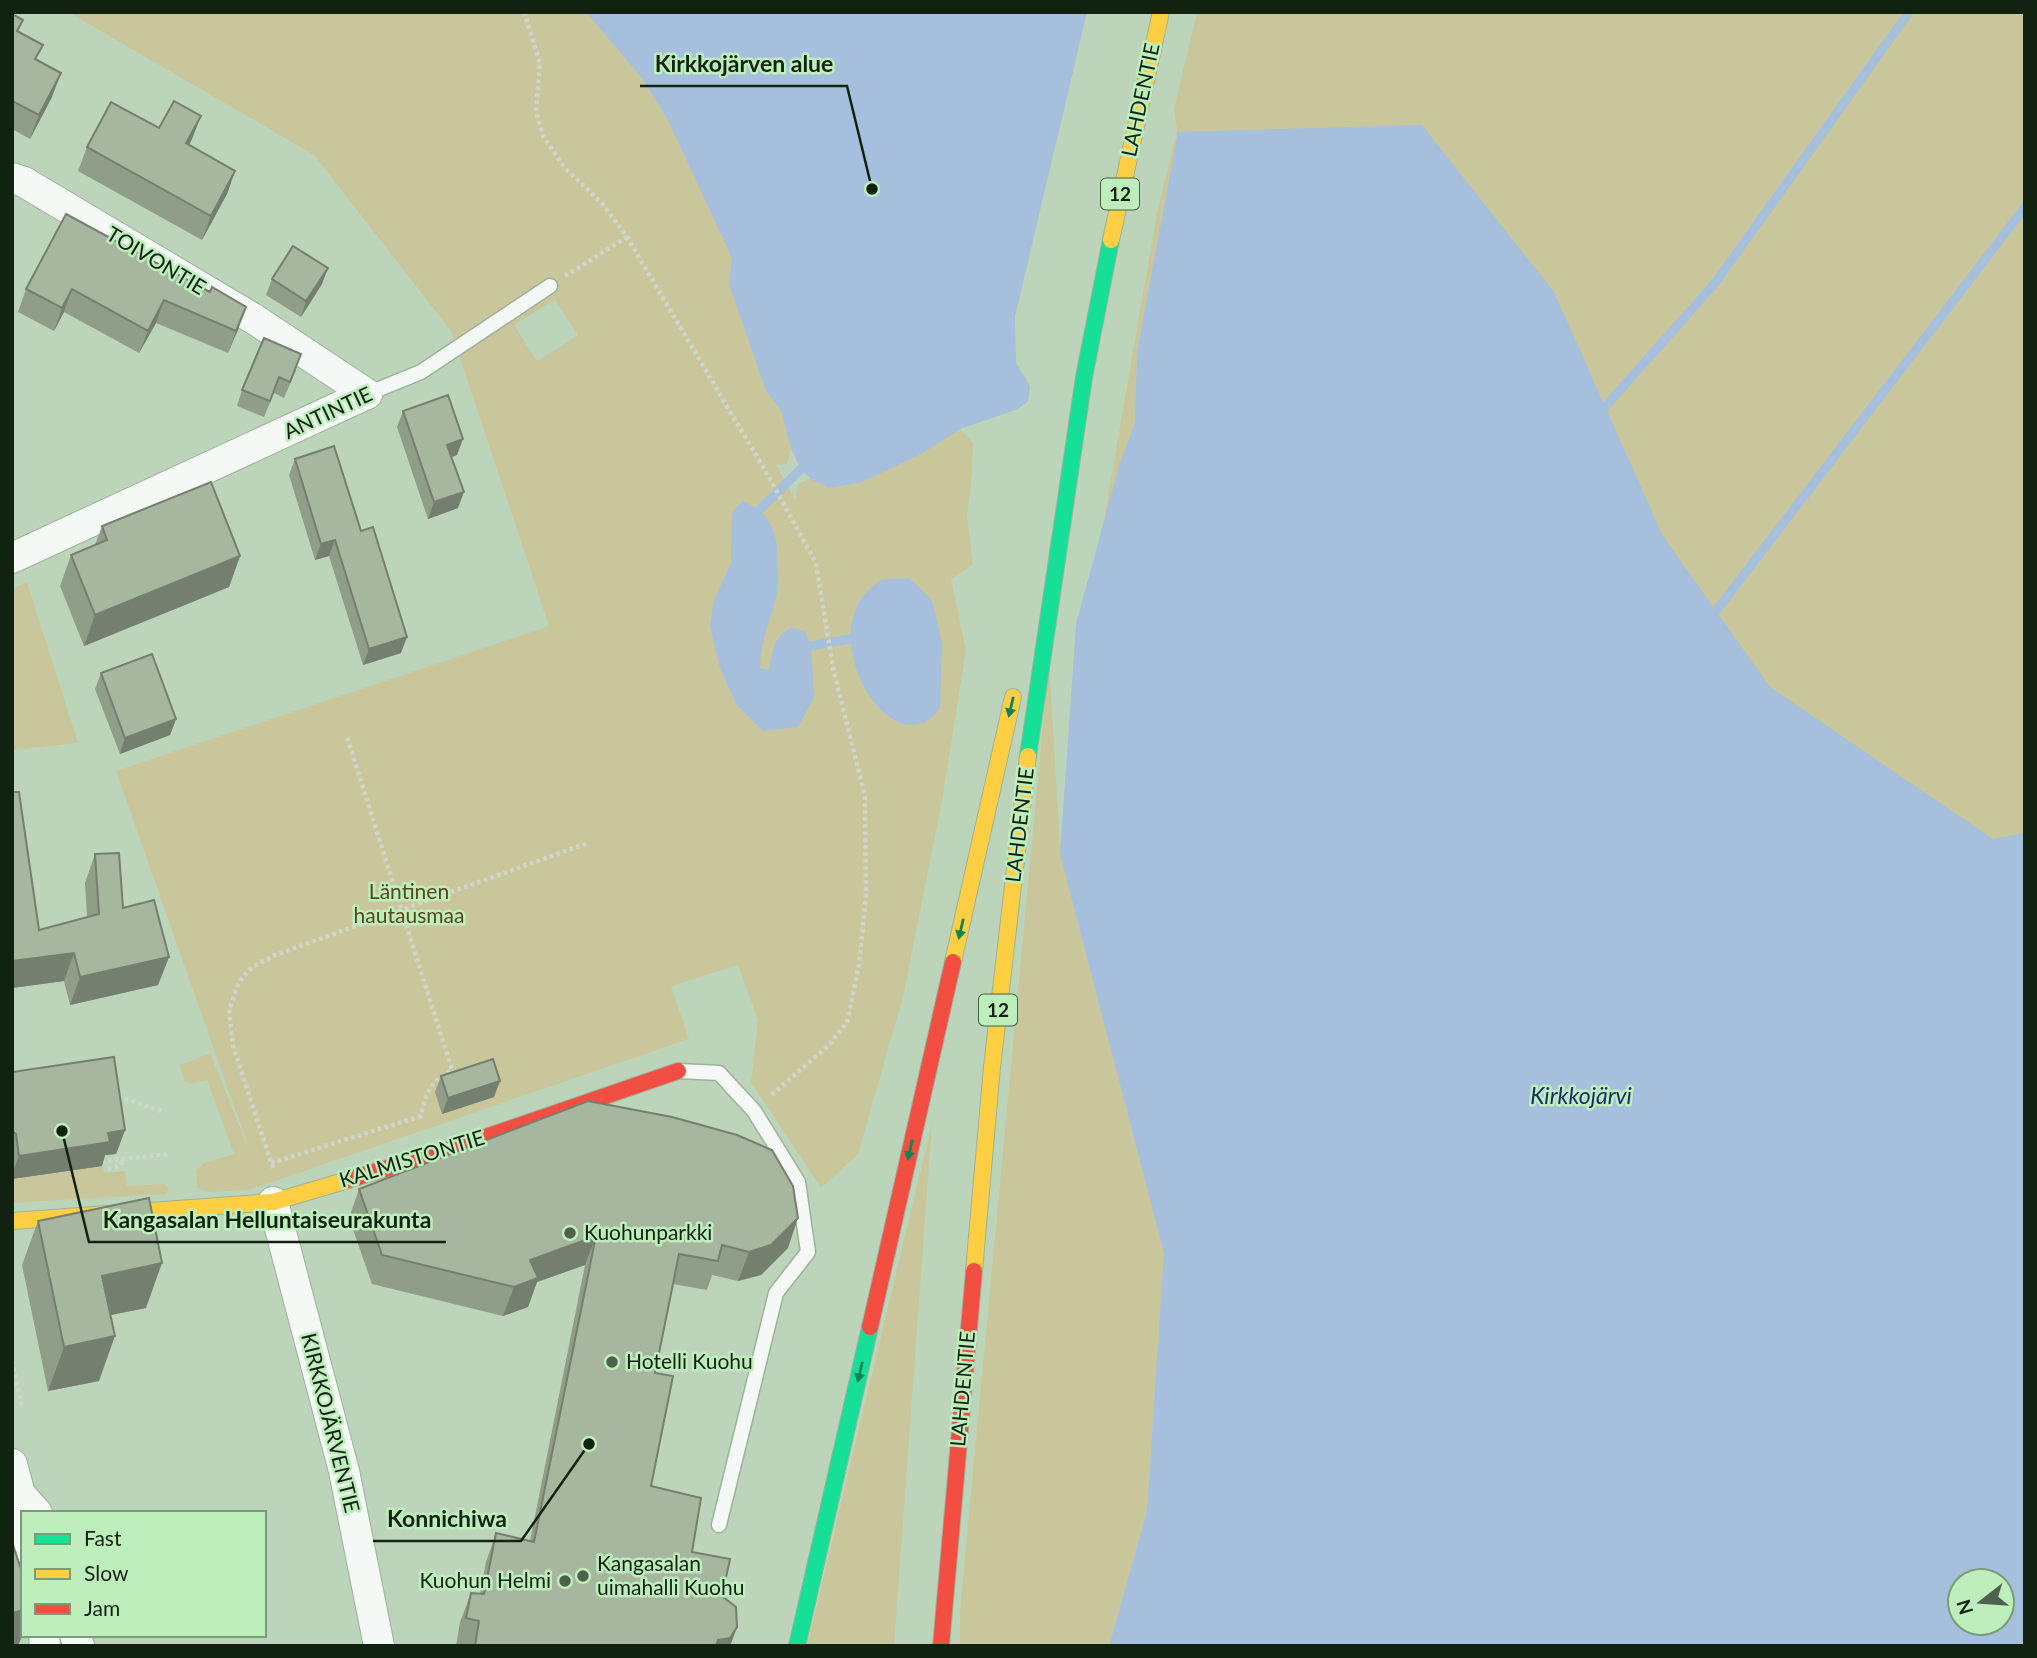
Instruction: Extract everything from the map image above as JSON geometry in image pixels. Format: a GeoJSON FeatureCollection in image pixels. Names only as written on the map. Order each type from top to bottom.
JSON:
{"type":"FeatureCollection","features":[{"type":"Feature","properties":{"kind":"main road","name":"LAHDENTIE"},"geometry":{"type":"LineString","coordinates":[[941,1646],[992,1067],[1028,752],[1084,377],[1116,214],[1161,12]]}},
{"type":"Feature","properties":{"kind":"main road"},"geometry":{"type":"LineString","coordinates":[[1036,592],[1084,377]]}},
{"type":"Feature","properties":{"kind":"main road"},"geometry":{"type":"LineString","coordinates":[[797,1646],[1015,687]]}},
{"type":"Feature","properties":{"kind":"main road","name":"KALMISTONTIE"},"geometry":{"type":"LineString","coordinates":[[12,1221],[278,1201],[447,1150],[678,1071]]}},
{"type":"Feature","properties":{"kind":"street","name":"TOIVONTIE"},"geometry":{"type":"LineString","coordinates":[[12,178],[24,182],[254,319],[367,394]]}},
{"type":"Feature","properties":{"kind":"street","name":"ANTINTIE"},"geometry":{"type":"LineString","coordinates":[[12,558],[367,394]]}},
{"type":"Feature","properties":{"kind":"street","name":"KIRKKOJÄRVENTIE"},"geometry":{"type":"LineString","coordinates":[[278,1201],[344,1471],[379,1646]]}},
{"type":"Feature","properties":{"kind":"street"},"geometry":{"type":"LineString","coordinates":[[12,1464],[28,1503],[15,1517],[21,1542]]}},
{"type":"Feature","properties":{"kind":"lane","name":"ANTINTIE"},"geometry":{"type":"LineString","coordinates":[[367,394],[421,372],[550,286]]}},
{"type":"Feature","properties":{"kind":"lane"},"geometry":{"type":"LineString","coordinates":[[678,1071],[719,1073],[754,1111],[798,1182],[808,1252],[776,1293],[719,1525]]}},
{"type":"Feature","properties":{"kind":"path"},"geometry":{"type":"LineString","coordinates":[[524,12],[541,63],[536,111],[543,136],[564,167],[602,203],[627,237],[816,562],[830,652],[864,796],[866,896],[859,965],[847,1021],[829,1045],[754,1111]]}},
{"type":"Feature","properties":{"kind":"path"},"geometry":{"type":"LineString","coordinates":[[550,286],[627,237]]}},
{"type":"Feature","properties":{"kind":"path"},"geometry":{"type":"LineString","coordinates":[[271,1163],[421,1116],[424,1098],[435,1079],[452,1070],[347,737]]}},
{"type":"Feature","properties":{"kind":"path"},"geometry":{"type":"LineString","coordinates":[[278,1201],[271,1163],[233,1046],[229,1010],[239,982],[252,967],[275,955],[588,843]]}},
{"type":"Feature","properties":{"kind":"path"},"geometry":{"type":"LineString","coordinates":[[118,1098],[164,1112]]}},
{"type":"Feature","properties":{"kind":"path"},"geometry":{"type":"LineString","coordinates":[[108,1169],[116,1168],[125,1160],[171,1154]]}},
{"type":"Feature","properties":{"kind":"path"},"geometry":{"type":"LineString","coordinates":[[12,1361],[15,1387],[22,1408]]}},
{"type":"Feature","properties":{"kind":"green space","name":"Läntinen hautausmaa"},"geometry":{"type":"Polygon","coordinates":[[[68,12],[1087,12],[1015,316],[1016,363],[1030,386],[1028,401],[1018,409],[960,429],[973,443],[967,516],[973,565],[951,579],[966,650],[942,801],[903,997],[858,1154],[821,1188],[751,1082],[758,1020],[738,965],[671,986],[689,1039],[249,1190],[208,1192],[197,1188],[196,1170],[204,1163],[234,1154],[207,1080],[190,1084],[184,1081],[180,1065],[210,1053],[250,1152],[116,771],[549,626],[451,331],[314,155],[68,12]],[[555,300],[514,325],[537,361],[578,335],[555,300]],[[791,449],[787,464],[776,465],[795,499],[798,484],[811,478],[801,469],[791,449]]]}},
{"type":"Feature","properties":{"kind":"green space","name":"Kirkkojärvi"},"geometry":{"type":"Polygon","coordinates":[[[1197,12],[2025,12],[2025,1646],[1131,1609],[1169,1397],[1156,1374],[1147,1511],[1109,1646],[960,1646],[960,1610],[1049,660],[1060,848],[1081,652],[1157,213],[1177,130],[1174,109],[1197,12]]]}},
{"type":"Feature","properties":{"kind":"green space"},"geometry":{"type":"Polygon","coordinates":[[[27,582],[78,743],[12,750],[12,589],[27,582]]]}},
{"type":"Feature","properties":{"kind":"green space"},"geometry":{"type":"Polygon","coordinates":[[[932,1123],[894,1646],[807,1646],[932,1123]]]}},
{"type":"Feature","properties":{"kind":"green space"},"geometry":{"type":"Polygon","coordinates":[[[102,1166],[105,1173],[125,1171],[127,1186],[165,1184],[169,1189],[166,1194],[12,1203],[12,1179],[102,1166]]]}},
{"type":"Feature","properties":{"kind":"water"},"geometry":{"type":"Polygon","coordinates":[[[586,12],[1087,12],[1015,316],[1016,363],[1030,386],[1028,401],[1018,409],[960,429],[921,454],[862,482],[829,488],[811,479],[801,469],[791,448],[781,410],[766,391],[729,284],[732,258],[668,120],[642,78],[586,12]]]}},
{"type":"Feature","properties":{"kind":"water","name":"Kirkkojärvi"},"geometry":{"type":"Polygon","coordinates":[[[1422,125],[1554,292],[1663,536],[1770,687],[1993,839],[2025,833],[2025,1646],[1109,1646],[1147,1511],[1164,1253],[1060,854],[1076,624],[1119,466],[1135,422],[1137,352],[1178,132],[1422,125]]]}},
{"type":"Feature","properties":{"kind":"water"},"geometry":{"type":"Polygon","coordinates":[[[743,501],[768,520],[777,546],[778,591],[764,640],[760,668],[769,670],[778,639],[793,627],[806,633],[811,646],[814,697],[798,727],[763,731],[736,704],[719,665],[710,626],[714,600],[731,563],[732,512],[743,501]]]}},
{"type":"Feature","properties":{"kind":"water"},"geometry":{"type":"Polygon","coordinates":[[[909,578],[932,600],[942,643],[940,709],[925,723],[911,725],[903,724],[887,715],[873,701],[862,683],[851,643],[852,623],[858,605],[869,590],[882,580],[909,578]]]}},
{"type":"Feature","properties":{"kind":"building"},"geometry":{"type":"Polygon","coordinates":[[[12,14],[23,20],[17,31],[43,45],[35,59],[61,73],[39,115],[12,101],[12,14]]]}},
{"type":"Feature","properties":{"kind":"building"},"geometry":{"type":"Polygon","coordinates":[[[174,101],[201,116],[186,143],[235,171],[211,216],[87,147],[111,102],[159,128],[174,101]]]}},
{"type":"Feature","properties":{"kind":"building"},"geometry":{"type":"Polygon","coordinates":[[[66,214],[210,292],[212,287],[246,307],[236,331],[164,300],[148,331],[72,289],[62,308],[26,289],[66,214]]]}},
{"type":"Feature","properties":{"kind":"building"},"geometry":{"type":"Polygon","coordinates":[[[293,246],[328,268],[306,301],[272,279],[293,246]]]}},
{"type":"Feature","properties":{"kind":"building"},"geometry":{"type":"Polygon","coordinates":[[[264,338],[301,354],[290,382],[279,377],[270,401],[242,390],[264,338]]]}},
{"type":"Feature","properties":{"kind":"building"},"geometry":{"type":"Polygon","coordinates":[[[448,395],[463,439],[447,445],[464,492],[434,502],[403,411],[448,395]]]}},
{"type":"Feature","properties":{"kind":"building"},"geometry":{"type":"Polygon","coordinates":[[[334,446],[361,531],[373,527],[407,637],[369,649],[335,540],[321,544],[295,459],[334,446]]]}},
{"type":"Feature","properties":{"kind":"building"},"geometry":{"type":"Polygon","coordinates":[[[211,482],[240,556],[95,615],[71,555],[107,540],[102,526],[211,482]]]}},
{"type":"Feature","properties":{"kind":"building"},"geometry":{"type":"Polygon","coordinates":[[[152,654],[176,719],[125,738],[101,673],[152,654]]]}},
{"type":"Feature","properties":{"kind":"building"},"geometry":{"type":"Polygon","coordinates":[[[12,792],[19,792],[39,930],[99,914],[95,854],[119,853],[123,908],[154,900],[169,957],[80,977],[74,953],[12,961],[12,792]]]}},
{"type":"Feature","properties":{"kind":"building"},"geometry":{"type":"Polygon","coordinates":[[[114,1057],[125,1130],[108,1133],[110,1142],[19,1156],[16,1134],[12,1131],[12,1072],[114,1057]]]}},
{"type":"Feature","properties":{"kind":"building"},"geometry":{"type":"Polygon","coordinates":[[[493,1059],[500,1081],[448,1098],[441,1076],[493,1059]]]}},
{"type":"Feature","properties":{"kind":"building"},"geometry":{"type":"Polygon","coordinates":[[[588,1101],[672,1117],[737,1135],[772,1150],[793,1186],[798,1218],[771,1245],[749,1252],[722,1245],[718,1261],[679,1254],[655,1373],[673,1376],[651,1486],[701,1498],[692,1552],[730,1559],[722,1596],[736,1607],[737,1627],[730,1638],[718,1640],[716,1646],[475,1646],[479,1621],[466,1618],[471,1593],[484,1594],[496,1533],[534,1542],[596,1236],[530,1260],[538,1278],[514,1287],[382,1255],[359,1189],[588,1101]]]}},
{"type":"Feature","properties":{"kind":"building"},"geometry":{"type":"Polygon","coordinates":[[[149,1198],[162,1263],[102,1276],[115,1336],[64,1347],[38,1221],[149,1198]]]}},
{"type":"Feature","properties":{"kind":"building"},"geometry":{"type":"Polygon","coordinates":[[[12,1542],[21,1569],[21,1611],[12,1613],[12,1542]]]}},
{"type":"Feature","properties":{"kind":"waterway"},"geometry":{"type":"LineString","coordinates":[[1605,407],[1715,283],[1909,12]]}},
{"type":"Feature","properties":{"kind":"waterway"},"geometry":{"type":"LineString","coordinates":[[1716,611],[2025,207]]}},
{"type":"Feature","properties":{"kind":"waterway"},"geometry":{"type":"LineString","coordinates":[[760,509],[801,469]]}},
{"type":"Feature","properties":{"kind":"waterway"},"geometry":{"type":"LineString","coordinates":[[811,646],[850,639]]}},
{"type":"Feature","properties":{"kind":"traffic: fast"},"geometry":{"type":"LineString","coordinates":[[1028,756],[1084,377],[1111,240]]}},
{"type":"Feature","properties":{"kind":"traffic: fast"},"geometry":{"type":"LineString","coordinates":[[797,1646],[870,1327]]}},
{"type":"Feature","properties":{"kind":"traffic: slow"},"geometry":{"type":"LineString","coordinates":[[1111,240],[1161,12]]}},
{"type":"Feature","properties":{"kind":"traffic: slow"},"geometry":{"type":"LineString","coordinates":[[953,962],[1013,697]]}},
{"type":"Feature","properties":{"kind":"traffic: slow"},"geometry":{"type":"LineString","coordinates":[[974,1271],[992,1067],[1028,756]]}},
{"type":"Feature","properties":{"kind":"traffic: slow"},"geometry":{"type":"LineString","coordinates":[[12,1221],[273,1202],[348,1180]]}},
{"type":"Feature","properties":{"kind":"traffic: jam"},"geometry":{"type":"LineString","coordinates":[[870,1327],[953,962]]}},
{"type":"Feature","properties":{"kind":"traffic: jam"},"geometry":{"type":"LineString","coordinates":[[348,1180],[448,1150],[678,1071]]}},
{"type":"Feature","properties":{"kind":"traffic: jam"},"geometry":{"type":"LineString","coordinates":[[941,1646],[974,1271]]}},
{"type":"Feature","properties":{"kind":"place","name":"Kirkkojärven alue"},"geometry":{"type":"Point","coordinates":[872,189]}},
{"type":"Feature","properties":{"kind":"place","name":"Kangasalan Helluntaiseurakunta"},"geometry":{"type":"Point","coordinates":[62,1131]}},
{"type":"Feature","properties":{"kind":"place","name":"Kuohunparkki"},"geometry":{"type":"Point","coordinates":[570,1233]}},
{"type":"Feature","properties":{"kind":"place","name":"Hotelli Kuohu"},"geometry":{"type":"Point","coordinates":[612,1362]}},
{"type":"Feature","properties":{"kind":"place","name":"Konnichiwa"},"geometry":{"type":"Point","coordinates":[589,1444]}},
{"type":"Feature","properties":{"kind":"place","name":"Kangasalan uimahalli Kuohu"},"geometry":{"type":"Point","coordinates":[583,1576]}},
{"type":"Feature","properties":{"kind":"place","name":"Kuohun Helmi"},"geometry":{"type":"Point","coordinates":[565,1581]}}]}
